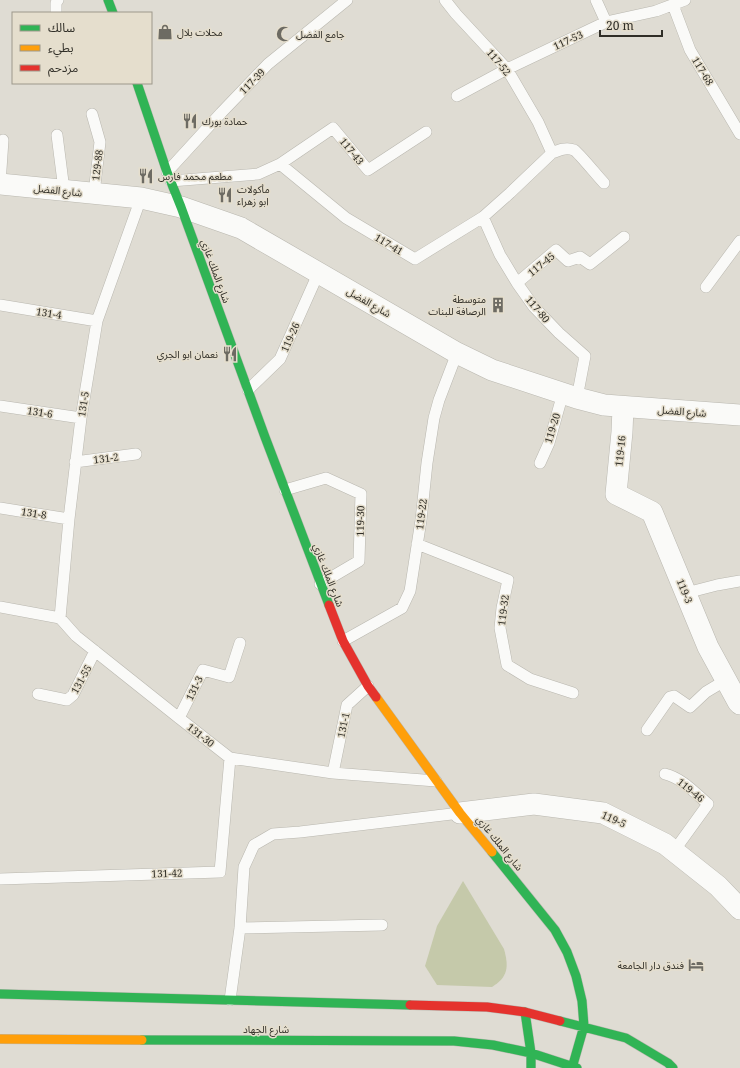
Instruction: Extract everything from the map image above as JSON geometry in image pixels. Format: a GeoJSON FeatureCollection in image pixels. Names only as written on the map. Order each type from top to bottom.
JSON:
{"type":"FeatureCollection","features":[{"type":"Feature","properties":{"kind":"main road"},"geometry":{"type":"LineString","coordinates":[[108,0],[113,12]]}},
{"type":"Feature","properties":{"kind":"main road","name":"شارع الملك غازي"},"geometry":{"type":"LineString","coordinates":[[137,84],[169,177],[342,641],[368,686],[460,813],[534,903],[554,930],[567,952],[576,976],[582,1001],[584,1026],[574,1067]]}},
{"type":"Feature","properties":{"kind":"main road"},"geometry":{"type":"LineString","coordinates":[[0,994],[487,1007],[525,1012],[626,1038],[668,1063],[673,1068]]}},
{"type":"Feature","properties":{"kind":"main road"},"geometry":{"type":"LineString","coordinates":[[525,1012],[531,1052],[531,1068]]}},
{"type":"Feature","properties":{"kind":"main road","name":"شارع الجهاد"},"geometry":{"type":"LineString","coordinates":[[0,1039],[454,1041],[494,1045],[531,1052]]}},
{"type":"Feature","properties":{"kind":"main road"},"geometry":{"type":"LineString","coordinates":[[531,1052],[574,1067]]}},
{"type":"Feature","properties":{"kind":"street","name":"شارع الفضل"},"geometry":{"type":"LineString","coordinates":[[0,184],[141,198],[181,207],[241,228],[318,274],[457,353],[492,370],[604,405],[740,415]]}},
{"type":"Feature","properties":{"kind":"street","name":"119-16"},"geometry":{"type":"LineString","coordinates":[[616,494],[623,407]]}},
{"type":"Feature","properties":{"kind":"street","name":"119-3"},"geometry":{"type":"LineString","coordinates":[[616,494],[652,512],[708,647],[740,704]]}},
{"type":"Feature","properties":{"kind":"street","name":"119-5"},"geometry":{"type":"LineString","coordinates":[[460,813],[534,804],[603,813],[665,844],[718,886],[740,909]]}},
{"type":"Feature","properties":{"kind":"lane"},"geometry":{"type":"LineString","coordinates":[[56,12],[56,3],[58,0]]}},
{"type":"Feature","properties":{"kind":"lane","name":"117-39"},"geometry":{"type":"LineString","coordinates":[[169,177],[221,113],[268,64],[347,0]]}},
{"type":"Feature","properties":{"kind":"lane","name":"117-52"},"geometry":{"type":"LineString","coordinates":[[445,0],[507,68],[538,122],[552,153]]}},
{"type":"Feature","properties":{"kind":"lane"},"geometry":{"type":"LineString","coordinates":[[596,0],[606,22]]}},
{"type":"Feature","properties":{"kind":"lane","name":"117-53"},"geometry":{"type":"LineString","coordinates":[[457,96],[507,68],[606,22],[656,11],[685,0]]}},
{"type":"Feature","properties":{"kind":"lane","name":"117-68"},"geometry":{"type":"LineString","coordinates":[[673,5],[690,50],[740,134]]}},
{"type":"Feature","properties":{"kind":"lane","name":"129-88"},"geometry":{"type":"LineString","coordinates":[[92,114],[100,142],[94,193]]}},
{"type":"Feature","properties":{"kind":"lane","name":"117-43"},"geometry":{"type":"LineString","coordinates":[[280,164],[334,128],[368,170],[426,132]]}},
{"type":"Feature","properties":{"kind":"lane"},"geometry":{"type":"LineString","coordinates":[[57,136],[64,190]]}},
{"type":"Feature","properties":{"kind":"lane"},"geometry":{"type":"LineString","coordinates":[[0,184],[3,140]]}},
{"type":"Feature","properties":{"kind":"lane"},"geometry":{"type":"LineString","coordinates":[[552,153],[567,149],[575,150],[604,183]]}},
{"type":"Feature","properties":{"kind":"lane","name":"117-41"},"geometry":{"type":"LineString","coordinates":[[280,164],[346,218],[414,259],[483,217],[552,153]]}},
{"type":"Feature","properties":{"kind":"lane"},"geometry":{"type":"LineString","coordinates":[[169,177],[258,174],[280,164]]}},
{"type":"Feature","properties":{"kind":"lane","name":"131-5"},"geometry":{"type":"LineString","coordinates":[[60,618],[69,519],[81,418],[97,321],[141,198]]}},
{"type":"Feature","properties":{"kind":"lane","name":"117-80"},"geometry":{"type":"LineString","coordinates":[[483,217],[500,255],[517,284],[534,306],[559,333],[585,356],[570,395]]}},
{"type":"Feature","properties":{"kind":"lane","name":"117-45"},"geometry":{"type":"LineString","coordinates":[[517,284],[556,250],[568,261],[580,257],[590,264],[624,238]]}},
{"type":"Feature","properties":{"kind":"lane"},"geometry":{"type":"LineString","coordinates":[[706,287],[740,241]]}},
{"type":"Feature","properties":{"kind":"lane","name":"119-26"},"geometry":{"type":"LineString","coordinates":[[248,390],[280,359],[318,274]]}},
{"type":"Feature","properties":{"kind":"lane","name":"131-4"},"geometry":{"type":"LineString","coordinates":[[0,306],[97,321]]}},
{"type":"Feature","properties":{"kind":"lane","name":"119-22"},"geometry":{"type":"LineString","coordinates":[[342,641],[402,608],[410,591],[434,418],[457,353]]}},
{"type":"Feature","properties":{"kind":"lane","name":"119-20"},"geometry":{"type":"LineString","coordinates":[[540,463],[570,395]]}},
{"type":"Feature","properties":{"kind":"lane","name":"131-6"},"geometry":{"type":"LineString","coordinates":[[0,406],[81,418]]}},
{"type":"Feature","properties":{"kind":"lane","name":"131-2"},"geometry":{"type":"LineString","coordinates":[[76,462],[136,454]]}},
{"type":"Feature","properties":{"kind":"lane","name":"119-30"},"geometry":{"type":"LineString","coordinates":[[285,490],[326,478],[361,494],[360,561],[320,584]]}},
{"type":"Feature","properties":{"kind":"lane","name":"131-8"},"geometry":{"type":"LineString","coordinates":[[0,508],[69,519]]}},
{"type":"Feature","properties":{"kind":"lane","name":"119-32"},"geometry":{"type":"LineString","coordinates":[[417,544],[508,580],[502,608],[500,628],[508,665],[530,679],[573,693]]}},
{"type":"Feature","properties":{"kind":"lane"},"geometry":{"type":"LineString","coordinates":[[686,593],[740,581]]}},
{"type":"Feature","properties":{"kind":"lane"},"geometry":{"type":"LineString","coordinates":[[0,608],[60,618]]}},
{"type":"Feature","properties":{"kind":"lane","name":"131-30"},"geometry":{"type":"LineString","coordinates":[[60,618],[76,636],[230,758],[333,773],[437,781]]}},
{"type":"Feature","properties":{"kind":"lane","name":"131-3"},"geometry":{"type":"LineString","coordinates":[[179,718],[203,670],[229,677],[240,643]]}},
{"type":"Feature","properties":{"kind":"lane","name":"131-55"},"geometry":{"type":"LineString","coordinates":[[38,694],[66,700],[73,695],[96,651]]}},
{"type":"Feature","properties":{"kind":"lane"},"geometry":{"type":"LineString","coordinates":[[647,730],[670,697],[674,696],[690,707],[706,692],[726,680]]}},
{"type":"Feature","properties":{"kind":"lane","name":"131-1"},"geometry":{"type":"LineString","coordinates":[[333,773],[347,705],[368,686]]}},
{"type":"Feature","properties":{"kind":"lane","name":"131-42"},"geometry":{"type":"LineString","coordinates":[[0,879],[220,872],[230,758]]}},
{"type":"Feature","properties":{"kind":"lane","name":"119-46"},"geometry":{"type":"LineString","coordinates":[[665,774],[673,776],[679,780],[708,804],[674,851]]}},
{"type":"Feature","properties":{"kind":"lane"},"geometry":{"type":"LineString","coordinates":[[230,1000],[240,928],[244,867],[254,845],[273,834],[460,813]]}},
{"type":"Feature","properties":{"kind":"lane"},"geometry":{"type":"LineString","coordinates":[[240,928],[382,925]]}},
{"type":"Feature","properties":{"kind":"green space"},"geometry":{"type":"Polygon","coordinates":[[[463,881],[504,949],[507,966],[506,971],[501,979],[492,987],[437,985],[425,966],[437,926],[463,881]]]}},
{"type":"Feature","properties":{"kind":"traffic: fast"},"geometry":{"type":"LineString","coordinates":[[108,0],[113,12]]}},
{"type":"Feature","properties":{"kind":"traffic: fast"},"geometry":{"type":"LineString","coordinates":[[137,84],[167,172],[329,605]]}},
{"type":"Feature","properties":{"kind":"traffic: fast"},"geometry":{"type":"LineString","coordinates":[[492,852],[555,930],[567,952],[576,976],[582,1001],[584,1026],[572,1068]]}},
{"type":"Feature","properties":{"kind":"traffic: fast"},"geometry":{"type":"LineString","coordinates":[[0,994],[410,1005]]}},
{"type":"Feature","properties":{"kind":"traffic: fast"},"geometry":{"type":"LineString","coordinates":[[525,1012],[531,1053],[531,1068]]}},
{"type":"Feature","properties":{"kind":"traffic: fast"},"geometry":{"type":"LineString","coordinates":[[560,1021],[626,1038],[668,1063],[673,1068]]}},
{"type":"Feature","properties":{"kind":"traffic: fast"},"geometry":{"type":"LineString","coordinates":[[142,1040],[454,1041],[493,1045],[531,1053],[577,1068]]}},
{"type":"Feature","properties":{"kind":"traffic: slow"},"geometry":{"type":"LineString","coordinates":[[376,697],[460,813],[492,852]]}},
{"type":"Feature","properties":{"kind":"traffic: slow"},"geometry":{"type":"LineString","coordinates":[[0,1039],[142,1040]]}},
{"type":"Feature","properties":{"kind":"traffic: jam"},"geometry":{"type":"LineString","coordinates":[[329,605],[343,641],[368,686],[376,697]]}},
{"type":"Feature","properties":{"kind":"traffic: jam"},"geometry":{"type":"LineString","coordinates":[[410,1005],[487,1007],[525,1012],[560,1021]]}},
{"type":"Feature","properties":{"kind":"place","name":"محلات بلال"},"geometry":{"type":"Point","coordinates":[165,32]}},
{"type":"Feature","properties":{"kind":"place","name":"جامع الفضل"},"geometry":{"type":"Point","coordinates":[284,34]}},
{"type":"Feature","properties":{"kind":"place","name":"حمادة بورك"},"geometry":{"type":"Point","coordinates":[190,121]}},
{"type":"Feature","properties":{"kind":"place","name":"مطعم محمد فارس"},"geometry":{"type":"Point","coordinates":[146,176]}},
{"type":"Feature","properties":{"kind":"place","name":"مأكولات ابو زهراء"},"geometry":{"type":"Point","coordinates":[225,195]}},
{"type":"Feature","properties":{"kind":"place","name":"متوسطة الرصافة للبنات"},"geometry":{"type":"Point","coordinates":[498,305]}},
{"type":"Feature","properties":{"kind":"place","name":"نعمان ابو الجري"},"geometry":{"type":"Point","coordinates":[230,354]}},
{"type":"Feature","properties":{"kind":"place","name":"فندق دار الجامعة"},"geometry":{"type":"Point","coordinates":[696,965]}}]}
